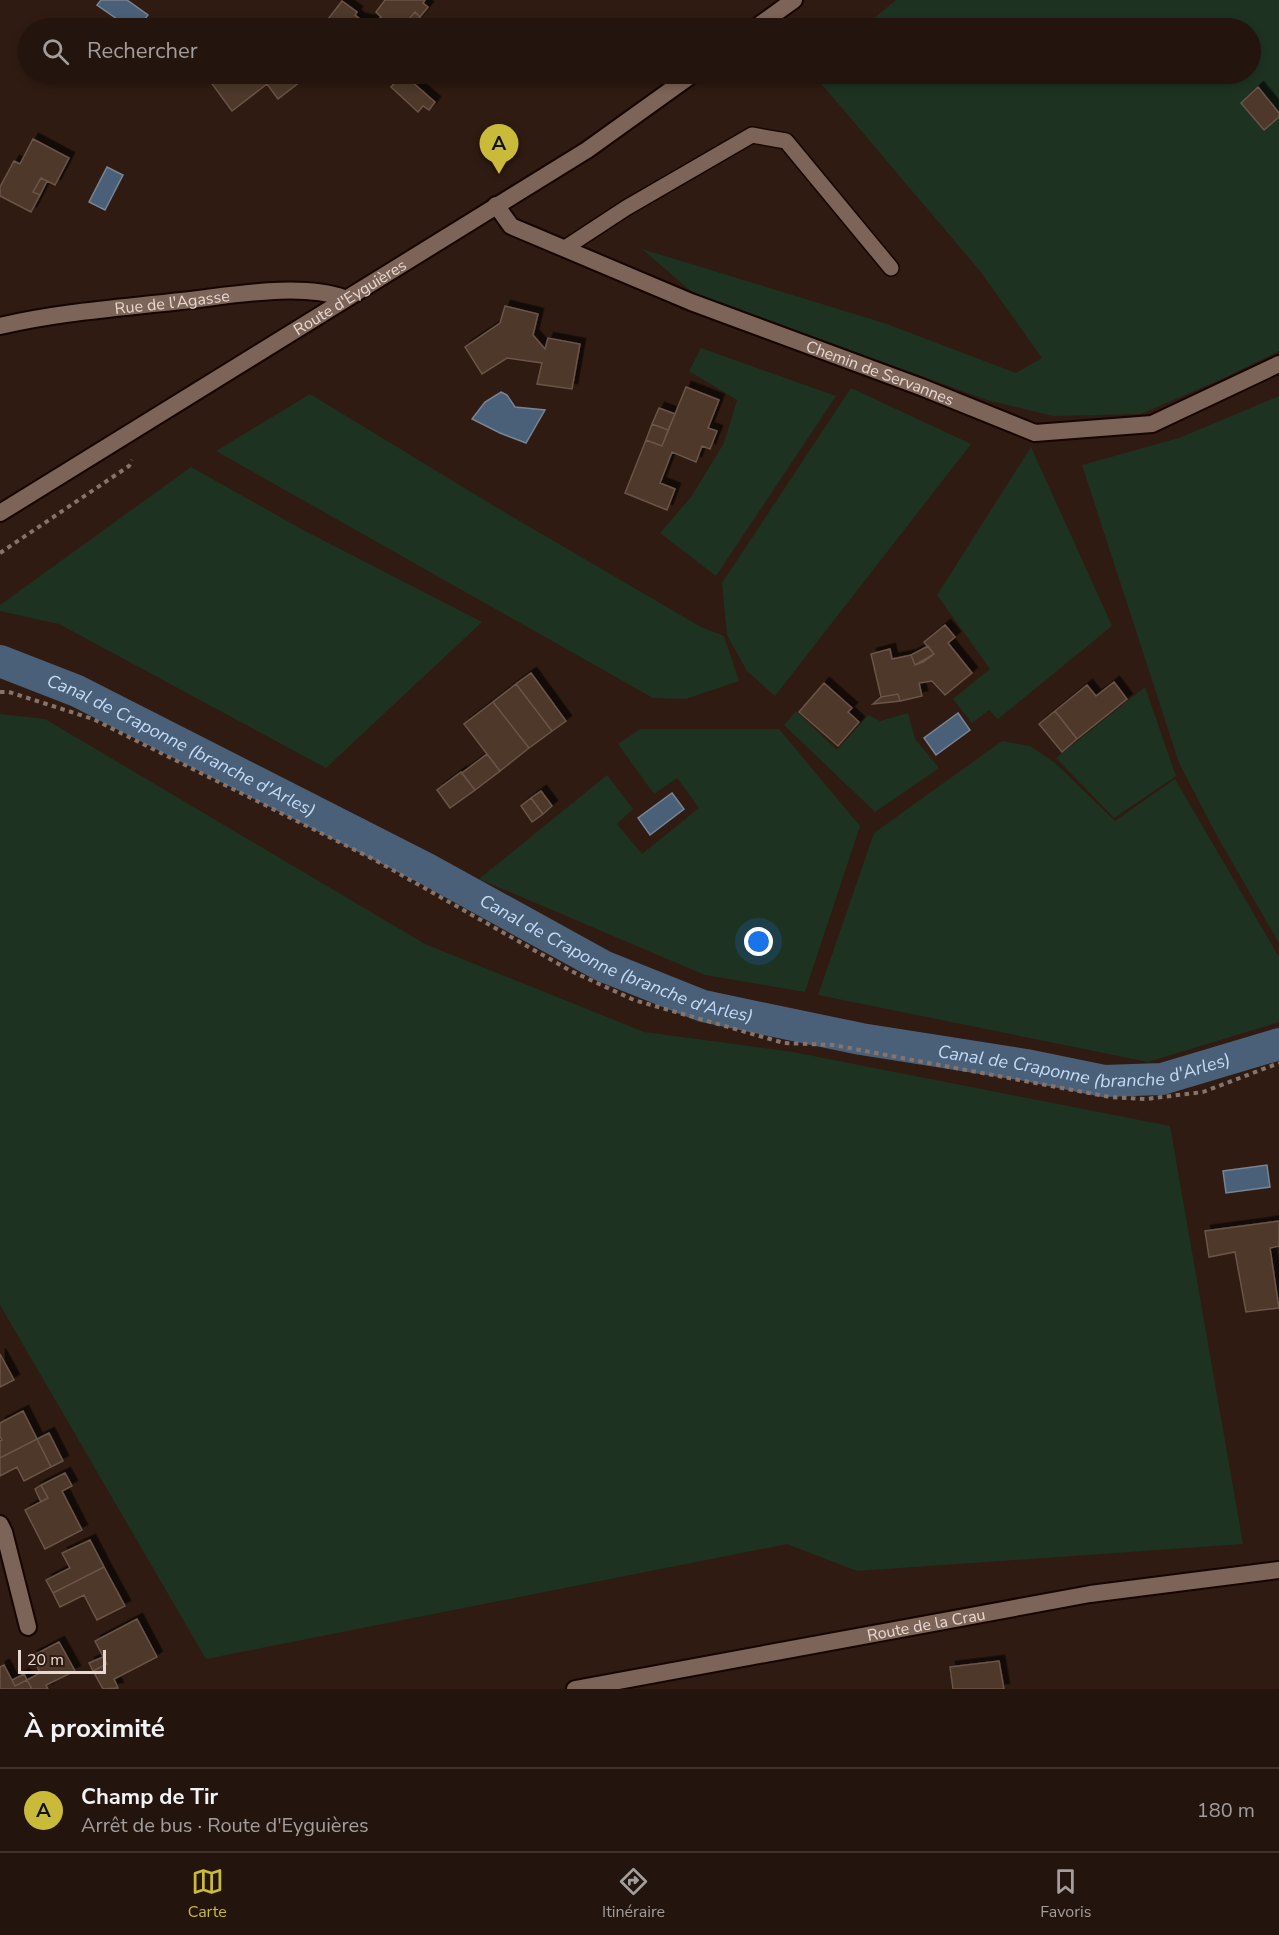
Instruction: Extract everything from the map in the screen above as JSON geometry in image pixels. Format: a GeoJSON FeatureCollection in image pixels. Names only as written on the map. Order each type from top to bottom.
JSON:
{"type":"FeatureCollection","features":[{"type":"Feature","properties":{"kind":"main road"},"geometry":{"type":"LineString","coordinates":[[768,18],[794,0]]}},
{"type":"Feature","properties":{"kind":"main road","name":"Route d'Eyguières"},"geometry":{"type":"LineString","coordinates":[[0,513],[344,298],[587,150],[679,84]]}},
{"type":"Feature","properties":{"kind":"main road","name":"Chemin de Servannes"},"geometry":{"type":"LineString","coordinates":[[496,205],[511,225],[691,302],[921,387],[1035,433],[1152,424],[1279,364]]}},
{"type":"Feature","properties":{"kind":"main road","name":"Rue de l'Agasse"},"geometry":{"type":"LineString","coordinates":[[0,326],[42,316],[280,291],[332,294],[344,298]]}},
{"type":"Feature","properties":{"kind":"main road"},"geometry":{"type":"LineString","coordinates":[[0,1524],[28,1627]]}},
{"type":"Feature","properties":{"kind":"main road","name":"Route de la Crau"},"geometry":{"type":"LineString","coordinates":[[575,1689],[1090,1594],[1279,1570]]}},
{"type":"Feature","properties":{"kind":"lane"},"geometry":{"type":"LineString","coordinates":[[565,248],[626,208],[752,135],[786,141],[891,268]]}},
{"type":"Feature","properties":{"kind":"path"},"geometry":{"type":"LineString","coordinates":[[0,554],[129,466],[133,458]]}},
{"type":"Feature","properties":{"kind":"path"},"geometry":{"type":"LineString","coordinates":[[0,692],[9,692],[93,719],[375,860],[571,971],[634,1000],[664,1009],[784,1043],[833,1045],[1110,1097],[1146,1099],[1203,1092],[1279,1063]]}},
{"type":"Feature","properties":{"kind":"green space"},"geometry":{"type":"Polygon","coordinates":[[[896,0],[1279,0],[1279,351],[1141,414],[1053,416],[987,400],[692,292],[642,249],[884,323],[1016,373],[1042,358],[980,271],[821,84],[1261,84],[1261,18],[874,18],[896,0]]]}},
{"type":"Feature","properties":{"kind":"green space"},"geometry":{"type":"Polygon","coordinates":[[[701,348],[836,396],[716,576],[660,533],[691,497],[724,443],[737,400],[689,371],[701,348]]]}},
{"type":"Feature","properties":{"kind":"green space"},"geometry":{"type":"Polygon","coordinates":[[[851,388],[971,444],[775,696],[747,671],[727,635],[722,583],[851,388]]]}},
{"type":"Feature","properties":{"kind":"green space"},"geometry":{"type":"Polygon","coordinates":[[[310,394],[494,506],[701,627],[724,636],[739,681],[686,699],[653,698],[216,451],[310,394]]]}},
{"type":"Feature","properties":{"kind":"green space"},"geometry":{"type":"Polygon","coordinates":[[[1279,396],[1279,943],[1217,836],[1179,763],[1082,465],[1179,438],[1279,396]]]}},
{"type":"Feature","properties":{"kind":"green space"},"geometry":{"type":"Polygon","coordinates":[[[1031,447],[1112,626],[998,719],[989,710],[972,723],[953,699],[990,669],[937,595],[1031,447]]]}},
{"type":"Feature","properties":{"kind":"green space"},"geometry":{"type":"Polygon","coordinates":[[[191,467],[305,531],[482,622],[326,768],[59,624],[0,611],[0,605],[191,467]]]}},
{"type":"Feature","properties":{"kind":"green space"},"geometry":{"type":"Polygon","coordinates":[[[1145,687],[1176,776],[1114,818],[1056,758],[1145,687]]]}},
{"type":"Feature","properties":{"kind":"green space"},"geometry":{"type":"Polygon","coordinates":[[[796,711],[837,750],[868,715],[880,721],[908,713],[915,739],[939,768],[875,812],[784,725],[796,711]]]}},
{"type":"Feature","properties":{"kind":"green space"},"geometry":{"type":"Polygon","coordinates":[[[0,714],[45,719],[425,944],[644,1032],[793,1052],[1170,1126],[1243,1544],[857,1571],[787,1544],[206,1659],[0,1305],[0,714]]]}},
{"type":"Feature","properties":{"kind":"green space"},"geometry":{"type":"Polygon","coordinates":[[[640,729],[779,729],[860,826],[805,992],[705,975],[479,879],[607,775],[633,809],[617,824],[642,854],[699,808],[677,778],[654,794],[618,744],[640,729]]]}},
{"type":"Feature","properties":{"kind":"green space"},"geometry":{"type":"Polygon","coordinates":[[[1002,741],[1030,746],[1055,763],[1115,821],[1175,779],[1279,957],[1279,1022],[1148,1062],[818,995],[874,833],[1002,741]]]}},
{"type":"Feature","properties":{"kind":"water"},"geometry":{"type":"Polygon","coordinates":[[[101,0],[127,0],[148,15],[146,18],[116,18],[97,5],[101,0]]]}},
{"type":"Feature","properties":{"kind":"water"},"geometry":{"type":"Polygon","coordinates":[[[107,167],[123,175],[105,210],[89,202],[107,167]]]}},
{"type":"Feature","properties":{"kind":"water"},"geometry":{"type":"Polygon","coordinates":[[[501,392],[507,395],[515,407],[545,410],[526,443],[472,419],[485,402],[501,392]]]}},
{"type":"Feature","properties":{"kind":"water"},"geometry":{"type":"Polygon","coordinates":[[[958,713],[970,730],[936,755],[924,738],[958,713]]]}},
{"type":"Feature","properties":{"kind":"water"},"geometry":{"type":"Polygon","coordinates":[[[672,793],[684,809],[650,835],[638,818],[672,793]]]}},
{"type":"Feature","properties":{"kind":"water"},"geometry":{"type":"Polygon","coordinates":[[[1267,1165],[1270,1187],[1226,1193],[1223,1171],[1267,1165]]]}},
{"type":"Feature","properties":{"kind":"building"},"geometry":{"type":"Polygon","coordinates":[[[385,0],[425,0],[423,3],[428,7],[420,17],[415,12],[410,18],[380,18],[376,12],[385,0]]]}},
{"type":"Feature","properties":{"kind":"building"},"geometry":{"type":"Polygon","coordinates":[[[342,1],[357,12],[355,15],[359,18],[329,18],[342,1]]]}},
{"type":"Feature","properties":{"kind":"building"},"geometry":{"type":"Polygon","coordinates":[[[415,12],[420,17],[419,18],[410,18],[415,12]]]}},
{"type":"Feature","properties":{"kind":"building"},"geometry":{"type":"Polygon","coordinates":[[[212,84],[267,84],[232,111],[212,84]]]}},
{"type":"Feature","properties":{"kind":"building"},"geometry":{"type":"Polygon","coordinates":[[[267,84],[297,84],[278,99],[267,84]]]}},
{"type":"Feature","properties":{"kind":"building"},"geometry":{"type":"Polygon","coordinates":[[[394,84],[414,84],[435,102],[429,110],[423,106],[418,112],[391,87],[394,84]]]}},
{"type":"Feature","properties":{"kind":"building"},"geometry":{"type":"Polygon","coordinates":[[[1258,87],[1279,113],[1279,117],[1264,130],[1241,103],[1258,87]]]}},
{"type":"Feature","properties":{"kind":"building"},"geometry":{"type":"Polygon","coordinates":[[[33,139],[69,158],[55,185],[41,178],[33,192],[40,195],[31,212],[0,196],[0,187],[14,161],[20,164],[33,139]]]}},
{"type":"Feature","properties":{"kind":"building"},"geometry":{"type":"Polygon","coordinates":[[[41,178],[47,181],[40,195],[33,192],[41,178]]]}},
{"type":"Feature","properties":{"kind":"building"},"geometry":{"type":"Polygon","coordinates":[[[505,306],[538,314],[533,335],[545,349],[548,338],[580,344],[572,389],[537,384],[542,363],[507,358],[482,374],[465,347],[500,323],[505,306]]]}},
{"type":"Feature","properties":{"kind":"building"},"geometry":{"type":"Polygon","coordinates":[[[686,387],[719,400],[708,428],[717,431],[710,449],[702,446],[696,462],[672,452],[660,483],[675,489],[667,510],[625,493],[646,440],[662,446],[686,387]]]}},
{"type":"Feature","properties":{"kind":"building"},"geometry":{"type":"Polygon","coordinates":[[[659,408],[675,414],[668,430],[652,424],[659,408]]]}},
{"type":"Feature","properties":{"kind":"building"},"geometry":{"type":"Polygon","coordinates":[[[652,424],[668,430],[662,446],[646,440],[652,424]]]}},
{"type":"Feature","properties":{"kind":"building"},"geometry":{"type":"Polygon","coordinates":[[[945,625],[955,637],[948,643],[972,673],[945,695],[932,681],[919,683],[922,696],[900,701],[898,694],[881,697],[871,654],[890,649],[892,659],[911,655],[915,665],[923,662],[934,654],[924,642],[945,625]]]}},
{"type":"Feature","properties":{"kind":"building"},"geometry":{"type":"Polygon","coordinates":[[[928,646],[934,654],[915,665],[911,655],[928,646]]]}},
{"type":"Feature","properties":{"kind":"building"},"geometry":{"type":"Polygon","coordinates":[[[531,673],[566,721],[552,731],[516,684],[531,673]]]}},
{"type":"Feature","properties":{"kind":"building"},"geometry":{"type":"Polygon","coordinates":[[[1114,682],[1127,699],[1077,739],[1055,711],[1087,685],[1096,696],[1114,682]]]}},
{"type":"Feature","properties":{"kind":"building"},"geometry":{"type":"Polygon","coordinates":[[[824,683],[852,708],[848,712],[859,722],[838,746],[799,712],[824,683]]]}},
{"type":"Feature","properties":{"kind":"building"},"geometry":{"type":"Polygon","coordinates":[[[516,684],[552,731],[529,748],[493,702],[516,684]]]}},
{"type":"Feature","properties":{"kind":"building"},"geometry":{"type":"Polygon","coordinates":[[[898,694],[900,701],[873,704],[881,697],[898,694]]]}},
{"type":"Feature","properties":{"kind":"building"},"geometry":{"type":"Polygon","coordinates":[[[493,702],[529,748],[500,771],[464,724],[493,702]]]}},
{"type":"Feature","properties":{"kind":"building"},"geometry":{"type":"Polygon","coordinates":[[[1055,711],[1077,739],[1062,752],[1039,724],[1055,711]]]}},
{"type":"Feature","properties":{"kind":"building"},"geometry":{"type":"Polygon","coordinates":[[[487,754],[500,771],[475,790],[462,773],[487,754]]]}},
{"type":"Feature","properties":{"kind":"building"},"geometry":{"type":"Polygon","coordinates":[[[461,772],[475,790],[450,808],[437,790],[461,772]]]}},
{"type":"Feature","properties":{"kind":"building"},"geometry":{"type":"Polygon","coordinates":[[[541,791],[552,806],[543,814],[531,798],[541,791]]]}},
{"type":"Feature","properties":{"kind":"building"},"geometry":{"type":"Polygon","coordinates":[[[531,798],[543,814],[532,822],[521,806],[531,798]]]}},
{"type":"Feature","properties":{"kind":"building"},"geometry":{"type":"Polygon","coordinates":[[[1279,1221],[1279,1246],[1270,1248],[1279,1308],[1246,1312],[1235,1252],[1209,1257],[1205,1231],[1279,1221]]]}},
{"type":"Feature","properties":{"kind":"building"},"geometry":{"type":"Polygon","coordinates":[[[0,1354],[14,1380],[0,1387],[0,1354]]]}},
{"type":"Feature","properties":{"kind":"building"},"geometry":{"type":"Polygon","coordinates":[[[23,1411],[37,1439],[0,1458],[0,1441],[2,1440],[0,1423],[23,1411]]]}},
{"type":"Feature","properties":{"kind":"building"},"geometry":{"type":"Polygon","coordinates":[[[49,1433],[63,1461],[51,1467],[37,1439],[49,1433]]]}},
{"type":"Feature","properties":{"kind":"building"},"geometry":{"type":"Polygon","coordinates":[[[37,1439],[51,1467],[24,1481],[17,1467],[0,1476],[0,1458],[37,1439]]]}},
{"type":"Feature","properties":{"kind":"building"},"geometry":{"type":"Polygon","coordinates":[[[65,1473],[72,1486],[62,1491],[82,1530],[45,1549],[25,1510],[48,1498],[41,1485],[65,1473]]]}},
{"type":"Feature","properties":{"kind":"building"},"geometry":{"type":"Polygon","coordinates":[[[41,1485],[48,1498],[41,1502],[35,1489],[41,1485]]]}},
{"type":"Feature","properties":{"kind":"building"},"geometry":{"type":"Polygon","coordinates":[[[90,1540],[104,1567],[53,1593],[46,1580],[70,1568],[62,1553],[90,1540]]]}},
{"type":"Feature","properties":{"kind":"building"},"geometry":{"type":"Polygon","coordinates":[[[104,1567],[125,1606],[97,1620],[84,1595],[60,1607],[53,1593],[104,1567]]]}},
{"type":"Feature","properties":{"kind":"building"},"geometry":{"type":"Polygon","coordinates":[[[137,1619],[157,1657],[114,1679],[118,1688],[103,1689],[93,1671],[107,1664],[95,1641],[137,1619]]]}},
{"type":"Feature","properties":{"kind":"building"},"geometry":{"type":"Polygon","coordinates":[[[59,1642],[75,1671],[46,1685],[48,1689],[32,1689],[27,1680],[40,1673],[32,1656],[59,1642]]]}},
{"type":"Feature","properties":{"kind":"building"},"geometry":{"type":"Polygon","coordinates":[[[103,1657],[107,1664],[93,1671],[89,1663],[103,1657]]]}},
{"type":"Feature","properties":{"kind":"building"},"geometry":{"type":"Polygon","coordinates":[[[999,1661],[1004,1689],[953,1689],[950,1667],[999,1661]]]}},
{"type":"Feature","properties":{"kind":"building"},"geometry":{"type":"Polygon","coordinates":[[[4,1665],[15,1686],[27,1680],[32,1689],[0,1689],[0,1667],[4,1665]]]}},
{"type":"Feature","properties":{"kind":"building"},"geometry":{"type":"Polygon","coordinates":[[[24,1674],[27,1680],[15,1686],[12,1680],[24,1674]]]}},
{"type":"Feature","properties":{"kind":"waterway","name":"Canal de Craponne (branche d'Arles)"},"geometry":{"type":"LineString","coordinates":[[0,661],[77,691],[427,869],[603,966],[703,1006],[861,1039],[1026,1065],[1104,1081],[1162,1079],[1279,1044]]}},
{"type":"Feature","properties":{"kind":"place","name":"Champ de Tir"},"geometry":{"type":"Point","coordinates":[499,174]}}]}
